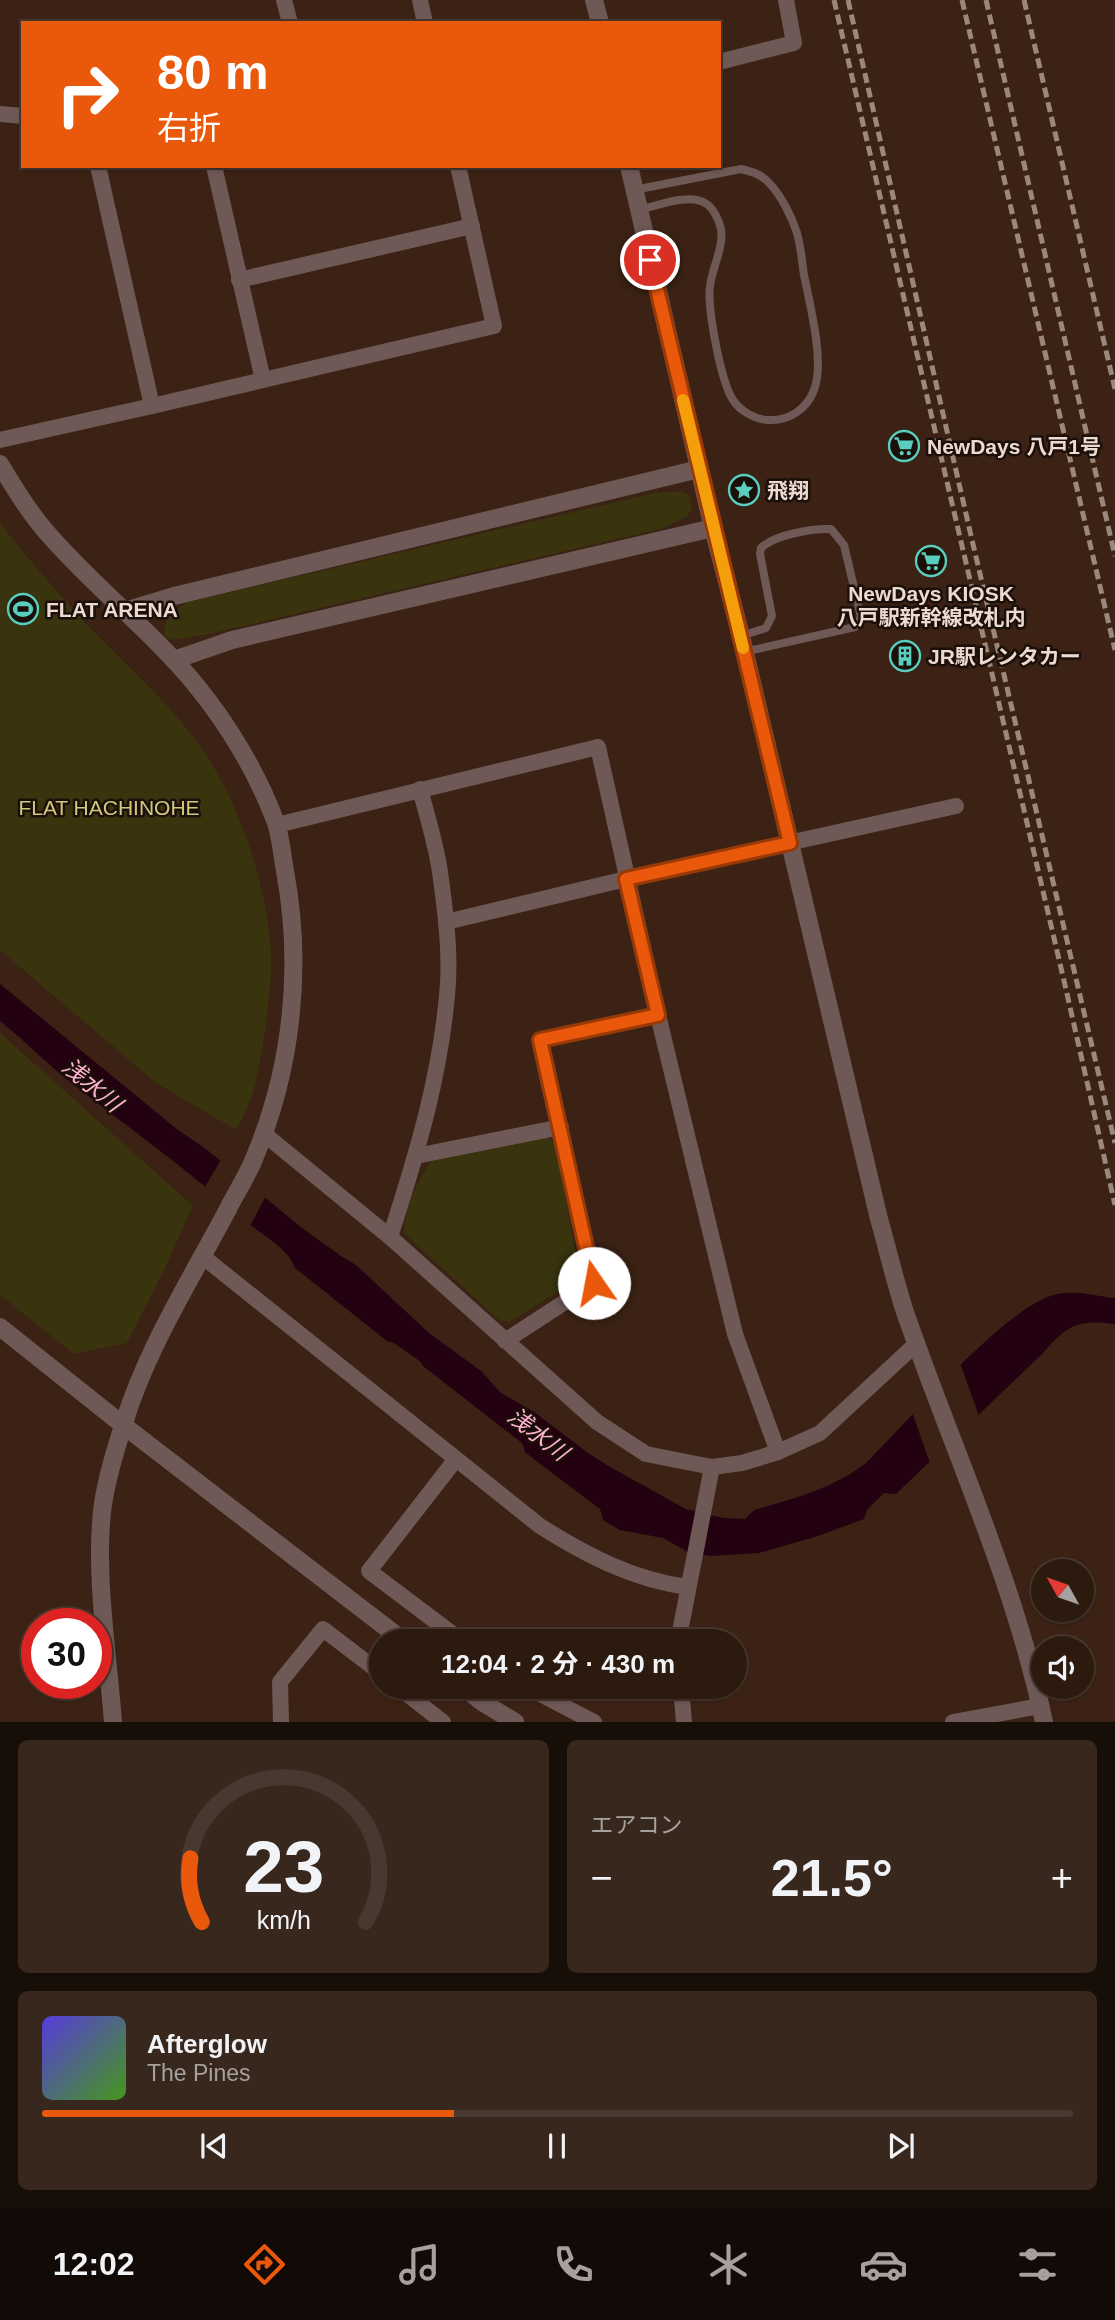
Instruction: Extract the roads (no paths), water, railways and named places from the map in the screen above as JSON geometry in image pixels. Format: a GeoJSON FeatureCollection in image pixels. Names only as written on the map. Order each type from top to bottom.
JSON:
{"type":"FeatureCollection","features":[{"type":"Feature","properties":{"kind":"street"},"geometry":{"type":"LineString","coordinates":[[284,0],[289,21]]}},
{"type":"Feature","properties":{"kind":"street"},"geometry":{"type":"LineString","coordinates":[[419,0],[424,21]]}},
{"type":"Feature","properties":{"kind":"street"},"geometry":{"type":"LineString","coordinates":[[594,0],[599,21]]}},
{"type":"Feature","properties":{"kind":"street"},"geometry":{"type":"LineString","coordinates":[[721,61],[794,43],[786,0]]}},
{"type":"Feature","properties":{"kind":"street"},"geometry":{"type":"LineString","coordinates":[[0,114],[21,116]]}},
{"type":"Feature","properties":{"kind":"street"},"geometry":{"type":"LineString","coordinates":[[98,168],[152,406]]}},
{"type":"Feature","properties":{"kind":"street"},"geometry":{"type":"LineString","coordinates":[[214,168],[263,380]]}},
{"type":"Feature","properties":{"kind":"street"},"geometry":{"type":"LineString","coordinates":[[0,440],[494,326],[458,168]]}},
{"type":"Feature","properties":{"kind":"street"},"geometry":{"type":"LineString","coordinates":[[629,168],[879,1219],[904,1309],[957,1447],[1029,1655],[1042,1714],[953,1721]]}},
{"type":"Feature","properties":{"kind":"street"},"geometry":{"type":"LineString","coordinates":[[239,280],[472,226]]}},
{"type":"Feature","properties":{"kind":"street"},"geometry":{"type":"LineString","coordinates":[[0,464],[43,528],[174,660],[226,726],[257,780],[277,825],[290,897],[293,1001],[286,1051],[274,1102],[253,1161],[136,1386],[123,1425],[102,1509],[100,1553],[114,1721]]}},
{"type":"Feature","properties":{"kind":"street"},"geometry":{"type":"LineString","coordinates":[[124,611],[174,596],[699,469]]}},
{"type":"Feature","properties":{"kind":"street"},"geometry":{"type":"LineString","coordinates":[[174,660],[232,640],[713,528]]}},
{"type":"Feature","properties":{"kind":"street"},"geometry":{"type":"LineString","coordinates":[[277,825],[598,747],[626,879],[735,1334],[778,1451]]}},
{"type":"Feature","properties":{"kind":"street"},"geometry":{"type":"LineString","coordinates":[[390,1237],[432,1096],[448,982],[446,922],[440,869],[420,789]]}},
{"type":"Feature","properties":{"kind":"street"},"geometry":{"type":"LineString","coordinates":[[446,922],[956,806]]}},
{"type":"Feature","properties":{"kind":"street"},"geometry":{"type":"LineString","coordinates":[[505,1341],[594,1283],[540,1040],[658,1015]]}},
{"type":"Feature","properties":{"kind":"street"},"geometry":{"type":"LineString","coordinates":[[416,1156],[561,1127]]}},
{"type":"Feature","properties":{"kind":"street"},"geometry":{"type":"LineString","coordinates":[[263,1133],[390,1237],[597,1422],[646,1454],[712,1467],[742,1463],[778,1451],[820,1433],[917,1343]]}},
{"type":"Feature","properties":{"kind":"street"},"geometry":{"type":"LineString","coordinates":[[202,1256],[540,1526],[570,1545],[632,1574],[688,1587]]}},
{"type":"Feature","properties":{"kind":"street"},"geometry":{"type":"LineString","coordinates":[[0,1327],[388,1629]]}},
{"type":"Feature","properties":{"kind":"street"},"geometry":{"type":"LineString","coordinates":[[446,1629],[369,1571],[456,1459]]}},
{"type":"Feature","properties":{"kind":"street"},"geometry":{"type":"LineString","coordinates":[[680,1629],[712,1467]]}},
{"type":"Feature","properties":{"kind":"street"},"geometry":{"type":"LineString","coordinates":[[281,1721],[280,1682],[323,1629],[369,1664]]}},
{"type":"Feature","properties":{"kind":"street"},"geometry":{"type":"LineString","coordinates":[[414,1699],[443,1721]]}},
{"type":"Feature","properties":{"kind":"street"},"geometry":{"type":"LineString","coordinates":[[478,1699],[515,1721]]}},
{"type":"Feature","properties":{"kind":"street"},"geometry":{"type":"LineString","coordinates":[[551,1699],[594,1721]]}},
{"type":"Feature","properties":{"kind":"street"},"geometry":{"type":"LineString","coordinates":[[682,1699],[684,1721]]}},
{"type":"Feature","properties":{"kind":"lane"},"geometry":{"type":"LineString","coordinates":[[634,190],[741,169],[758,173],[770,183],[797,233],[815,335],[818,374],[814,391],[805,407],[786,418],[768,420],[754,417],[733,400],[725,380],[710,306],[710,287],[721,231],[716,215],[708,204],[693,198],[638,210]]}},
{"type":"Feature","properties":{"kind":"lane"},"geometry":{"type":"LineString","coordinates":[[820,528],[831,529],[844,545],[861,617],[860,623],[855,627],[742,644],[766,628],[772,616],[761,548],[775,539],[820,528]]}},
{"type":"Feature","properties":{"kind":"water","name":"浅水川"},"geometry":{"type":"Polygon","coordinates":[[[0,984],[302,1228],[356,1265],[429,1333],[481,1371],[501,1393],[534,1412],[610,1467],[686,1509],[723,1518],[745,1519],[754,1510],[813,1492],[854,1472],[985,1342],[1011,1319],[1036,1303],[1064,1293],[1115,1298],[1115,1324],[1092,1322],[1066,1330],[896,1494],[884,1493],[867,1510],[864,1519],[759,1553],[711,1556],[688,1552],[663,1538],[620,1530],[603,1520],[600,1509],[525,1452],[522,1443],[421,1362],[387,1341],[295,1268],[281,1248],[69,1081],[0,1021],[0,984]]]}},
{"type":"Feature","properties":{"kind":"railway"},"geometry":{"type":"LineString","coordinates":[[834,0],[1115,1205]]}},
{"type":"Feature","properties":{"kind":"railway"},"geometry":{"type":"LineString","coordinates":[[848,0],[1115,1143]]}},
{"type":"Feature","properties":{"kind":"railway"},"geometry":{"type":"LineString","coordinates":[[962,0],[1115,650]]}},
{"type":"Feature","properties":{"kind":"railway"},"geometry":{"type":"LineString","coordinates":[[986,0],[1115,556]]}},
{"type":"Feature","properties":{"kind":"railway"},"geometry":{"type":"LineString","coordinates":[[1024,0],[1115,389]]}},
{"type":"Feature","properties":{"kind":"place","name":"NewDays 八戸1号"},"geometry":{"type":"Point","coordinates":[904,446]}},
{"type":"Feature","properties":{"kind":"place","name":"飛翔"},"geometry":{"type":"Point","coordinates":[744,490]}},
{"type":"Feature","properties":{"kind":"place","name":"NewDays KIOSK 八戸駅新幹線改札内"},"geometry":{"type":"Point","coordinates":[931,561]}},
{"type":"Feature","properties":{"kind":"place","name":"FLAT ARENA"},"geometry":{"type":"Point","coordinates":[23,609]}},
{"type":"Feature","properties":{"kind":"place","name":"JR駅レンタカー"},"geometry":{"type":"Point","coordinates":[905,656]}},
{"type":"Feature","properties":{"kind":"park label","name":"FLAT HACHINOHE"},"geometry":{"type":"Point","coordinates":[109,807]}}]}
